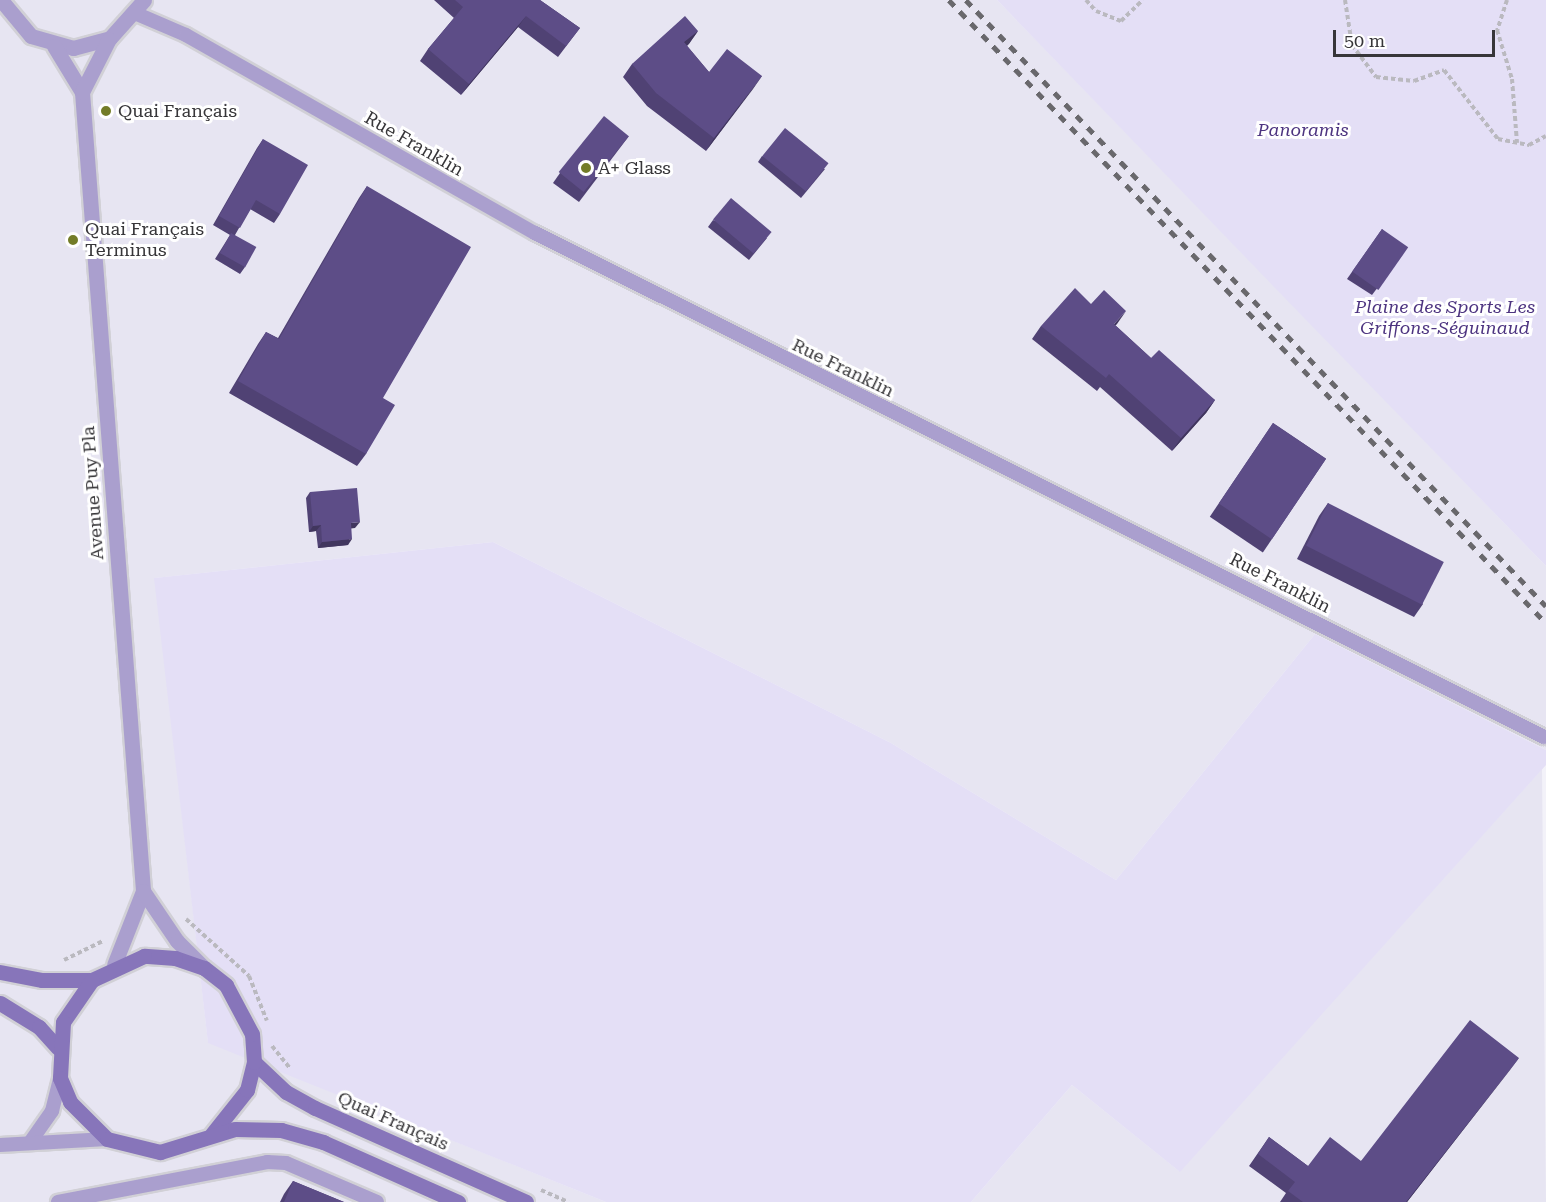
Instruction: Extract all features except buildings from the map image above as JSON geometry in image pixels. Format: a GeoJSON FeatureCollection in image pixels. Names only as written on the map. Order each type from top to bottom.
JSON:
{"type":"FeatureCollection","features":[{"type":"Feature","properties":{"kind":"main road"},"geometry":{"type":"LineString","coordinates":[[212,1134],[247,1090],[254,1062],[243,1008],[204,968],[164,957],[114,965],[92,980],[71,1007],[58,1047],[60,1078],[70,1102],[107,1140],[160,1152],[212,1134],[259,1127],[299,1133],[458,1202]]}},
{"type":"Feature","properties":{"kind":"main road"},"geometry":{"type":"LineString","coordinates":[[0,972],[42,980],[92,980]]}},
{"type":"Feature","properties":{"kind":"main road"},"geometry":{"type":"LineString","coordinates":[[0,1003],[32,1022],[58,1047]]}},
{"type":"Feature","properties":{"kind":"main road","name":"Quai Français"},"geometry":{"type":"LineString","coordinates":[[254,1062],[286,1092],[315,1108],[526,1202]]}},
{"type":"Feature","properties":{"kind":"street"},"geometry":{"type":"LineString","coordinates":[[1,0],[19,26],[54,46],[73,48],[110,38]]}},
{"type":"Feature","properties":{"kind":"street"},"geometry":{"type":"LineString","coordinates":[[82,92],[110,38],[140,7]]}},
{"type":"Feature","properties":{"kind":"street","name":"Avenue Puy Pla"},"geometry":{"type":"LineString","coordinates":[[54,46],[82,92],[143,891],[114,965]]}},
{"type":"Feature","properties":{"kind":"street","name":"Avenue Puy Pla"},"geometry":{"type":"LineString","coordinates":[[143,891],[158,913],[204,968]]}},
{"type":"Feature","properties":{"kind":"lane","name":"Rue Franklin"},"geometry":{"type":"LineString","coordinates":[[140,7],[535,233],[1544,737]]}},
{"type":"Feature","properties":{"kind":"lane"},"geometry":{"type":"LineString","coordinates":[[31,1141],[52,1111],[60,1078]]}},
{"type":"Feature","properties":{"kind":"lane"},"geometry":{"type":"LineString","coordinates":[[0,1145],[31,1141],[107,1140]]}},
{"type":"Feature","properties":{"kind":"lane"},"geometry":{"type":"LineString","coordinates":[[58,1202],[118,1186],[286,1163],[377,1202]]}},
{"type":"Feature","properties":{"kind":"path"},"geometry":{"type":"LineString","coordinates":[[1086,0],[1096,11],[1121,21],[1143,0]]}},
{"type":"Feature","properties":{"kind":"path"},"geometry":{"type":"LineString","coordinates":[[1345,0],[1352,45],[1376,76],[1414,81],[1444,70],[1498,139],[1529,145],[1546,136]]}},
{"type":"Feature","properties":{"kind":"path"},"geometry":{"type":"LineString","coordinates":[[1507,0],[1497,30],[1512,79],[1517,143]]}},
{"type":"Feature","properties":{"kind":"path"},"geometry":{"type":"LineString","coordinates":[[158,913],[180,914],[249,976],[272,1046],[293,1072]]}},
{"type":"Feature","properties":{"kind":"path"},"geometry":{"type":"LineString","coordinates":[[42,980],[50,962],[86,953],[108,932]]}},
{"type":"Feature","properties":{"kind":"path"},"geometry":{"type":"LineString","coordinates":[[536,1188],[568,1202]]}},
{"type":"Feature","properties":{"kind":"shaded area"},"geometry":{"type":"Polygon","coordinates":[[[0,0],[997,0],[1546,566],[1546,750],[1315,634],[1116,880],[891,743],[493,542],[155,578],[208,1042],[606,1202],[0,1202],[0,0]]]}},
{"type":"Feature","properties":{"kind":"shaded area"},"geometry":{"type":"Polygon","coordinates":[[[1542,769],[1546,1202],[971,1202],[1072,1085],[1179,1171],[1542,769]]]}},
{"type":"Feature","properties":{"kind":"green space"},"geometry":{"type":"Polygon","coordinates":[[[997,0],[1546,0],[1546,566],[1308,322],[997,0]]]}},
{"type":"Feature","properties":{"kind":"green space"},"geometry":{"type":"Polygon","coordinates":[[[493,542],[891,743],[1116,880],[1315,634],[1546,750],[1546,765],[1180,1172],[1072,1085],[971,1202],[606,1202],[208,1043],[154,578],[493,542]]]}},
{"type":"Feature","properties":{"kind":"railway"},"geometry":{"type":"LineString","coordinates":[[949,0],[1546,623]]}},
{"type":"Feature","properties":{"kind":"railway"},"geometry":{"type":"LineString","coordinates":[[966,0],[1546,606]]}},
{"type":"Feature","properties":{"kind":"place","name":"Quai Français"},"geometry":{"type":"Point","coordinates":[106,111]}},
{"type":"Feature","properties":{"kind":"place","name":"A+ Glass"},"geometry":{"type":"Point","coordinates":[586,168]}},
{"type":"Feature","properties":{"kind":"place","name":"Quai Français Terminus"},"geometry":{"type":"Point","coordinates":[73,240]}},
{"type":"Feature","properties":{"kind":"park label","name":"Panoramis"},"geometry":{"type":"Point","coordinates":[1303,130]}},
{"type":"Feature","properties":{"kind":"park label","name":"Plaine des Sports Les Griffons-Séguinaud"},"geometry":{"type":"Point","coordinates":[1445,318]}}]}
